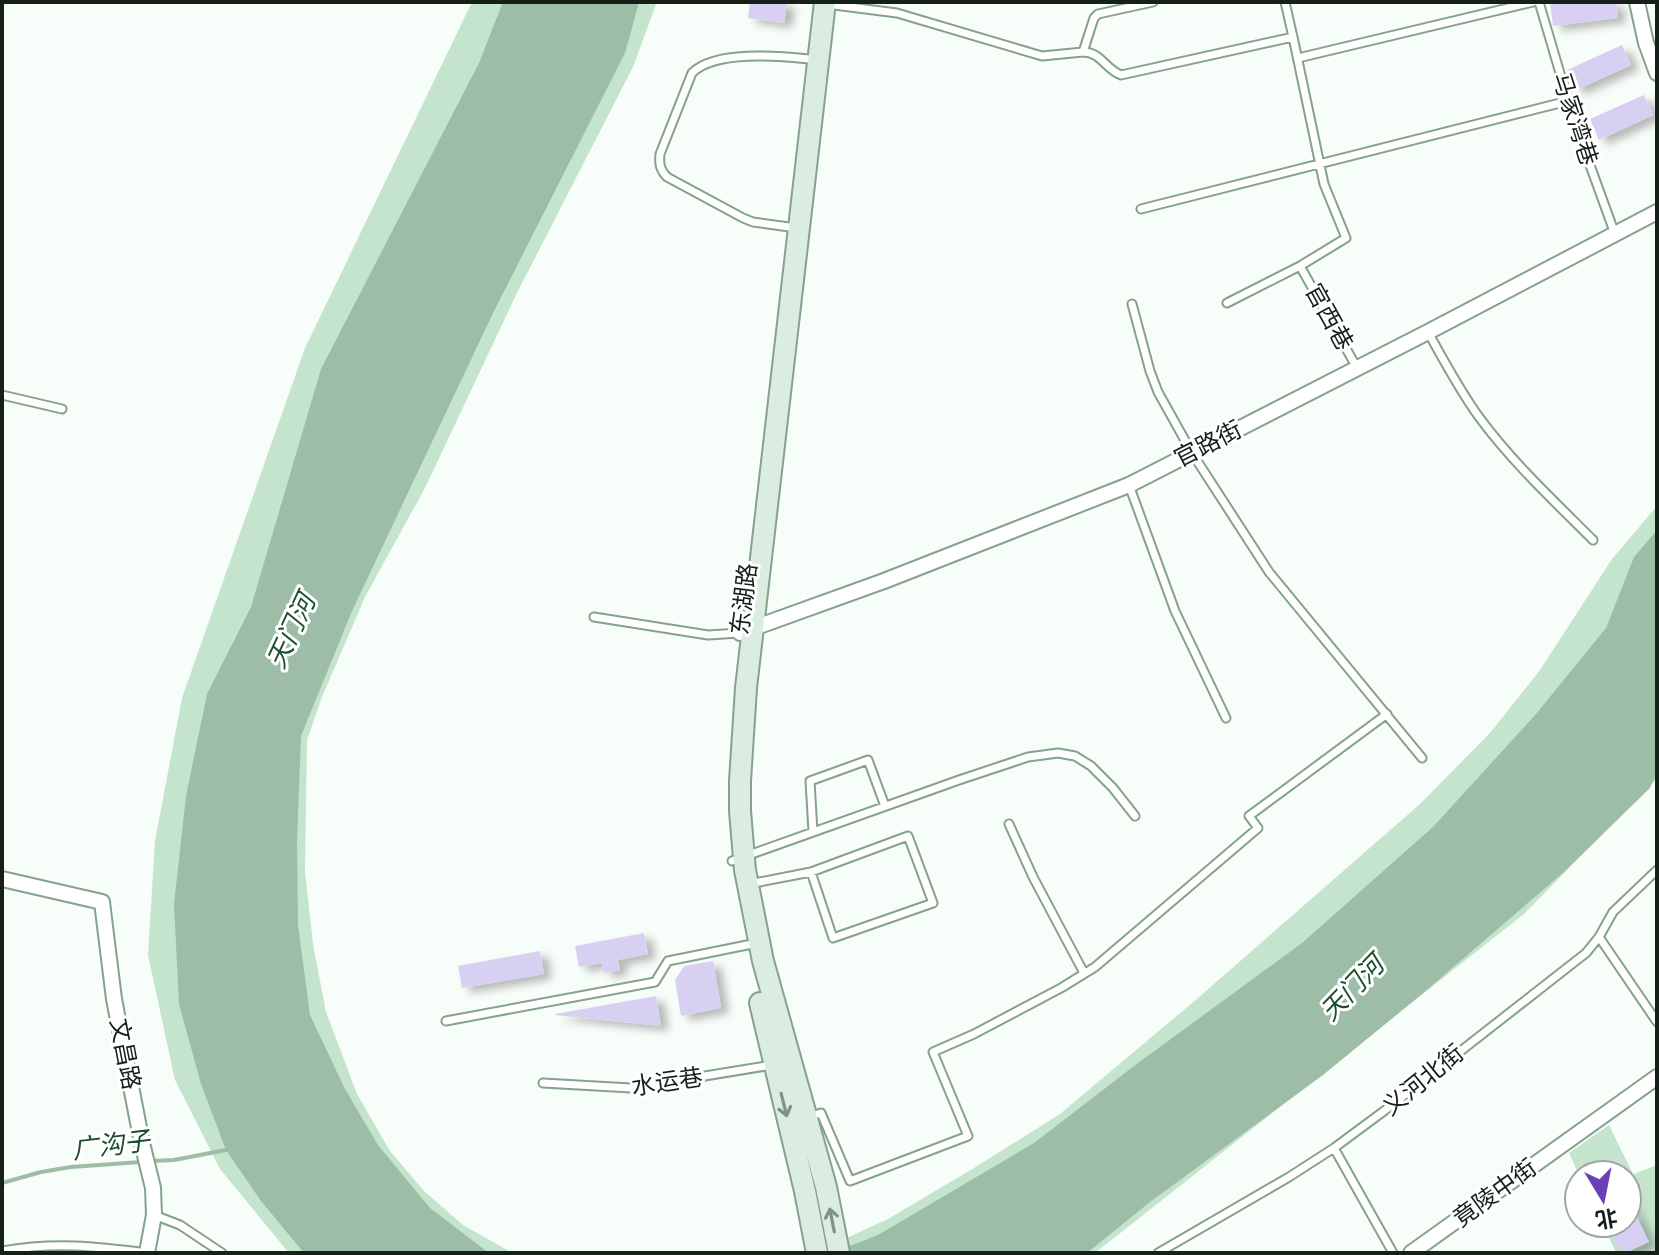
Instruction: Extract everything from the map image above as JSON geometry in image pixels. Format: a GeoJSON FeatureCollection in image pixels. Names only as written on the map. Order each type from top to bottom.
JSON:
{"type":"FeatureCollection","features":[{"type":"Feature","properties":{"kind":"main road","name":"东湖路"},"geometry":{"type":"LineString","coordinates":[[746,631],[809,59],[822,3]]}},
{"type":"Feature","properties":{"kind":"main road","name":"东湖路"},"geometry":{"type":"LineString","coordinates":[[817,1253],[782,1062],[753,944],[728,811],[728,766],[731,722],[746,631],[822,3]]}},
{"type":"Feature","properties":{"kind":"main road","name":"东湖路"},"geometry":{"type":"LineString","coordinates":[[738,859],[747,884],[753,944]]}},
{"type":"Feature","properties":{"kind":"main road","name":"东湖路"},"geometry":{"type":"LineString","coordinates":[[782,1062],[806,1117],[826,1187],[839,1253]]}},
{"type":"Feature","properties":{"kind":"street"},"geometry":{"type":"LineString","coordinates":[[1637,2],[1657,73]]}},
{"type":"Feature","properties":{"kind":"street","name":"官路街"},"geometry":{"type":"LineString","coordinates":[[746,631],[884,581],[1129,485],[1657,212]]}},
{"type":"Feature","properties":{"kind":"street","name":"文昌路"},"geometry":{"type":"LineString","coordinates":[[2,879],[102,902],[114,999],[153,1188],[154,1215],[147,1253]]}},
{"type":"Feature","properties":{"kind":"street","name":"竟陵中街"},"geometry":{"type":"LineString","coordinates":[[1411,1253],[1657,1077]]}},
{"type":"Feature","properties":{"kind":"lane"},"geometry":{"type":"LineString","coordinates":[[1083,52],[1098,14],[1153,2]]}},
{"type":"Feature","properties":{"kind":"lane"},"geometry":{"type":"LineString","coordinates":[[1227,303],[1300,266],[1346,238],[1324,184],[1285,2]]}},
{"type":"Feature","properties":{"kind":"lane"},"geometry":{"type":"LineString","coordinates":[[1298,58],[1533,2]]}},
{"type":"Feature","properties":{"kind":"lane","name":"马家湾巷"},"geometry":{"type":"LineString","coordinates":[[1539,2],[1568,101],[1615,234]]}},
{"type":"Feature","properties":{"kind":"lane"},"geometry":{"type":"LineString","coordinates":[[822,3],[897,13],[1042,56],[1083,52],[1095,54],[1110,70],[1121,75],[1293,37]]}},
{"type":"Feature","properties":{"kind":"lane"},"geometry":{"type":"LineString","coordinates":[[789,227],[753,222],[667,177],[660,167],[660,154],[692,73],[697,68],[706,63],[757,55],[809,59]]}},
{"type":"Feature","properties":{"kind":"lane"},"geometry":{"type":"LineString","coordinates":[[1141,209],[1568,101]]}},
{"type":"Feature","properties":{"kind":"lane","name":"官西巷"},"geometry":{"type":"LineString","coordinates":[[1300,266],[1357,368]]}},
{"type":"Feature","properties":{"kind":"lane"},"geometry":{"type":"LineString","coordinates":[[1132,304],[1158,392],[1192,453],[1269,572],[1422,758]]}},
{"type":"Feature","properties":{"kind":"lane"},"geometry":{"type":"LineString","coordinates":[[1428,332],[1479,418],[1519,465],[1593,540]]}},
{"type":"Feature","properties":{"kind":"lane"},"geometry":{"type":"LineString","coordinates":[[2,395],[62,409]]}},
{"type":"Feature","properties":{"kind":"lane"},"geometry":{"type":"LineString","coordinates":[[1129,485],[1175,611],[1226,718]]}},
{"type":"Feature","properties":{"kind":"lane"},"geometry":{"type":"LineString","coordinates":[[594,617],[708,635],[746,631]]}},
{"type":"Feature","properties":{"kind":"lane"},"geometry":{"type":"LineString","coordinates":[[806,1117],[821,1113],[850,1181],[968,1136],[933,1052],[1061,988],[1117,949],[1258,828],[1249,816],[1387,714]]}},
{"type":"Feature","properties":{"kind":"lane"},"geometry":{"type":"LineString","coordinates":[[738,859],[1028,757],[1058,753],[1075,756],[1091,766],[1135,816]]}},
{"type":"Feature","properties":{"kind":"lane"},"geometry":{"type":"LineString","coordinates":[[813,832],[810,781],[868,760],[885,806]]}},
{"type":"Feature","properties":{"kind":"lane"},"geometry":{"type":"LineString","coordinates":[[1009,824],[1084,973]]}},
{"type":"Feature","properties":{"kind":"lane"},"geometry":{"type":"LineString","coordinates":[[747,884],[811,872],[908,836],[933,903],[833,938],[811,872]]}},
{"type":"Feature","properties":{"kind":"lane","name":"义河北街"},"geometry":{"type":"LineString","coordinates":[[1158,1253],[1289,1177],[1384,1111],[1586,953],[1613,912],[1657,870]]}},
{"type":"Feature","properties":{"kind":"lane"},"geometry":{"type":"LineString","coordinates":[[1599,937],[1657,1022]]}},
{"type":"Feature","properties":{"kind":"lane"},"geometry":{"type":"LineString","coordinates":[[446,1021],[655,982],[668,961],[753,944]]}},
{"type":"Feature","properties":{"kind":"lane","name":"水运巷"},"geometry":{"type":"LineString","coordinates":[[543,1083],[631,1088],[782,1062]]}},
{"type":"Feature","properties":{"kind":"lane"},"geometry":{"type":"LineString","coordinates":[[1334,1148],[1393,1253]]}},
{"type":"Feature","properties":{"kind":"lane"},"geometry":{"type":"LineString","coordinates":[[154,1215],[180,1225],[222,1253]]}},
{"type":"Feature","properties":{"kind":"lane"},"geometry":{"type":"LineString","coordinates":[[2,1251],[63,1245],[147,1253]]}},
{"type":"Feature","properties":{"kind":"shaded area"},"geometry":{"type":"Polygon","coordinates":[[[472,2],[657,2],[633,67],[517,293],[425,488],[365,597],[322,697],[307,740],[305,871],[313,944],[326,1012],[357,1094],[390,1151],[424,1191],[463,1225],[517,1253],[289,1253],[220,1169],[175,1080],[148,955],[155,841],[182,698],[305,348],[472,2]]]}},
{"type":"Feature","properties":{"kind":"shaded area"},"geometry":{"type":"Polygon","coordinates":[[[1657,506],[1657,778],[1524,914],[1095,1253],[814,1253],[888,1219],[1060,1114],[1420,804],[1490,733],[1540,670],[1612,559],[1657,506]]]}},
{"type":"Feature","properties":{"kind":"shaded area"},"geometry":{"type":"Polygon","coordinates":[[[1609,1125],[1626,1159],[1572,1159],[1569,1153],[1609,1125]]]}},
{"type":"Feature","properties":{"kind":"shaded area"},"geometry":{"type":"Polygon","coordinates":[[[1657,1165],[1657,1253],[1616,1253],[1609,1239],[1643,1239],[1643,1170],[1657,1165]]]}},
{"type":"Feature","properties":{"kind":"water","name":"天门河"},"geometry":{"type":"Polygon","coordinates":[[[503,2],[639,2],[625,53],[494,311],[352,611],[301,736],[297,840],[298,925],[310,1015],[345,1089],[378,1145],[430,1208],[489,1253],[304,1253],[261,1201],[226,1150],[201,1084],[179,1004],[174,904],[186,796],[207,694],[251,607],[321,369],[479,63],[503,2]]]}},
{"type":"Feature","properties":{"kind":"water","name":"天门河"},"geometry":{"type":"Polygon","coordinates":[[[1657,530],[1657,775],[1649,789],[1564,872],[1323,1075],[1150,1202],[1087,1253],[832,1253],[878,1235],[1034,1143],[1302,943],[1433,827],[1536,714],[1606,628],[1634,557],[1657,530]]]}},
{"type":"Feature","properties":{"kind":"building"},"geometry":{"type":"Polygon","coordinates":[[[750,2],[787,2],[784,23],[748,18],[750,2]]]}},
{"type":"Feature","properties":{"kind":"building"},"geometry":{"type":"Polygon","coordinates":[[[1550,2],[1616,2],[1618,18],[1553,26],[1550,2]]]}},
{"type":"Feature","properties":{"kind":"building"},"geometry":{"type":"Polygon","coordinates":[[[1622,45],[1631,65],[1576,90],[1567,70],[1622,45]]]}},
{"type":"Feature","properties":{"kind":"building"},"geometry":{"type":"Polygon","coordinates":[[[1644,95],[1653,115],[1599,140],[1590,119],[1644,95]]]}},
{"type":"Feature","properties":{"kind":"building"},"geometry":{"type":"Polygon","coordinates":[[[644,933],[648,954],[618,960],[620,970],[604,973],[602,963],[579,967],[575,946],[644,933]]]}},
{"type":"Feature","properties":{"kind":"building"},"geometry":{"type":"Polygon","coordinates":[[[540,951],[544,974],[462,988],[458,966],[540,951]]]}},
{"type":"Feature","properties":{"kind":"building"},"geometry":{"type":"Polygon","coordinates":[[[713,961],[721,1008],[681,1016],[675,980],[684,966],[713,961]]]}},
{"type":"Feature","properties":{"kind":"building"},"geometry":{"type":"Polygon","coordinates":[[[656,996],[661,1026],[555,1015],[555,1014],[656,996]]]}},
{"type":"Feature","properties":{"kind":"building"},"geometry":{"type":"Polygon","coordinates":[[[1643,1230],[1649,1242],[1621,1253],[1614,1239],[1643,1239],[1643,1230]]]}},
{"type":"Feature","properties":{"kind":"waterway","name":"广沟子"},"geometry":{"type":"LineString","coordinates":[[150,1161],[174,1160],[226,1150]]}},
{"type":"Feature","properties":{"kind":"waterway","name":"广沟子"},"geometry":{"type":"LineString","coordinates":[[2,1183],[71,1167],[141,1162]]}}]}
